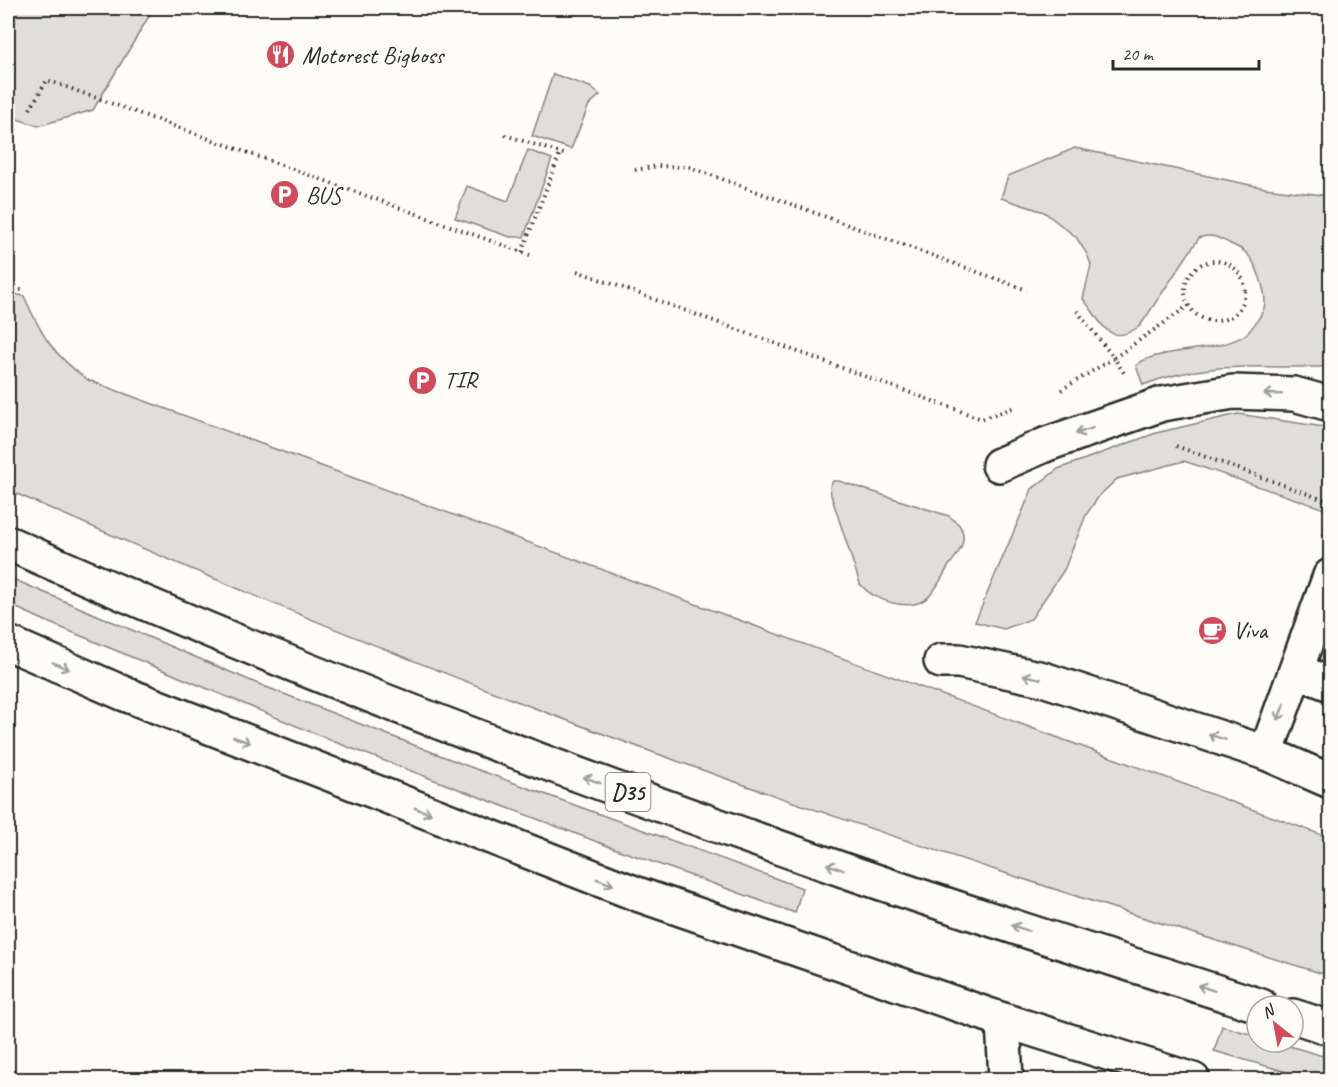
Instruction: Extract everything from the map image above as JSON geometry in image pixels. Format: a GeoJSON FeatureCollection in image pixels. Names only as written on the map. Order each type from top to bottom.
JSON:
{"type":"FeatureCollection","features":[{"type":"Feature","properties":{"kind":"main road"},"geometry":{"type":"LineString","coordinates":[[999,465],[1047,444],[1162,404],[1233,392],[1293,394],[1330,404]]}},
{"type":"Feature","properties":{"kind":"main road","name":"D35"},"geometry":{"type":"LineString","coordinates":[[8,543],[120,594],[478,739],[854,874],[1245,1001]]}},
{"type":"Feature","properties":{"kind":"main road"},"geometry":{"type":"LineString","coordinates":[[1266,753],[1330,576]]}},
{"type":"Feature","properties":{"kind":"main road"},"geometry":{"type":"LineString","coordinates":[[8,643],[125,694],[637,894],[1003,1020],[1193,1080]]}},
{"type":"Feature","properties":{"kind":"main road"},"geometry":{"type":"LineString","coordinates":[[941,661],[959,661],[1043,679],[1266,753],[1330,781]]}},
{"type":"Feature","properties":{"kind":"main road"},"geometry":{"type":"LineString","coordinates":[[1297,671],[1330,684]]}},
{"type":"Feature","properties":{"kind":"main road"},"geometry":{"type":"LineString","coordinates":[[1003,1020],[1006,1080]]}},
{"type":"Feature","properties":{"kind":"main road"},"geometry":{"type":"LineString","coordinates":[[1305,1020],[1330,1028]]}},
{"type":"Feature","properties":{"kind":"path"},"geometry":{"type":"LineString","coordinates":[[30,109],[47,80],[530,255]]}},
{"type":"Feature","properties":{"kind":"path"},"geometry":{"type":"LineString","coordinates":[[505,135],[567,155]]}},
{"type":"Feature","properties":{"kind":"path"},"geometry":{"type":"LineString","coordinates":[[522,252],[560,153]]}},
{"type":"Feature","properties":{"kind":"path"},"geometry":{"type":"LineString","coordinates":[[635,170],[658,166],[689,167],[1027,290]]}},
{"type":"Feature","properties":{"kind":"path"},"geometry":{"type":"LineString","coordinates":[[1209,262],[1227,264],[1241,277],[1244,285],[1242,303],[1230,317],[1221,321],[1203,319],[1188,306],[1185,298],[1187,280],[1200,266],[1209,262]]}},
{"type":"Feature","properties":{"kind":"path"},"geometry":{"type":"LineString","coordinates":[[577,271],[982,419],[1015,407]]}},
{"type":"Feature","properties":{"kind":"path"},"geometry":{"type":"LineString","coordinates":[[8,289],[22,290]]}},
{"type":"Feature","properties":{"kind":"path"},"geometry":{"type":"LineString","coordinates":[[1061,390],[1114,358],[1188,306]]}},
{"type":"Feature","properties":{"kind":"path"},"geometry":{"type":"LineString","coordinates":[[1077,311],[1127,377]]}},
{"type":"Feature","properties":{"kind":"path"},"geometry":{"type":"LineString","coordinates":[[1175,446],[1330,502]]}},
{"type":"Feature","properties":{"kind":"path"},"geometry":{"type":"LineString","coordinates":[[1322,540],[1330,516]]}},
{"type":"Feature","properties":{"kind":"shaded area"},"geometry":{"type":"Polygon","coordinates":[[[8,8],[154,8],[93,110],[38,126],[8,116],[8,8]]]}},
{"type":"Feature","properties":{"kind":"shaded area"},"geometry":{"type":"Polygon","coordinates":[[[553,74],[590,87],[600,95],[589,105],[571,149],[532,136],[553,74]]]}},
{"type":"Feature","properties":{"kind":"shaded area"},"geometry":{"type":"Polygon","coordinates":[[[1075,148],[1265,188],[1330,196],[1330,365],[1209,369],[1165,377],[1143,385],[1136,366],[1144,360],[1221,344],[1246,334],[1264,308],[1263,287],[1257,270],[1249,256],[1243,251],[1218,238],[1211,236],[1199,238],[1140,326],[1120,335],[1107,330],[1083,299],[1091,265],[1076,237],[1044,212],[1001,198],[1008,176],[1075,148]]]}},
{"type":"Feature","properties":{"kind":"shaded area"},"geometry":{"type":"Polygon","coordinates":[[[528,150],[552,159],[524,237],[510,237],[455,218],[467,186],[508,201],[528,150]]]}},
{"type":"Feature","properties":{"kind":"shaded area"},"geometry":{"type":"Polygon","coordinates":[[[8,293],[24,296],[49,343],[65,362],[88,380],[1330,838],[1330,976],[1089,901],[929,848],[604,734],[346,634],[8,490],[8,293]]]}},
{"type":"Feature","properties":{"kind":"shaded area"},"geometry":{"type":"Polygon","coordinates":[[[1238,414],[1330,428],[1330,511],[1184,461],[1117,479],[1099,496],[1086,515],[1064,570],[1031,619],[1004,629],[975,622],[1032,489],[1058,469],[1156,433],[1238,414]]]}},
{"type":"Feature","properties":{"kind":"shaded area"},"geometry":{"type":"Polygon","coordinates":[[[833,481],[949,516],[960,526],[963,534],[961,547],[936,588],[927,598],[911,604],[892,603],[873,595],[860,584],[831,495],[830,486],[833,481]]]}},
{"type":"Feature","properties":{"kind":"shaded area"},"geometry":{"type":"Polygon","coordinates":[[[8,577],[256,683],[465,765],[802,888],[795,913],[608,846],[335,742],[50,623],[8,604],[8,577]]]}},
{"type":"Feature","properties":{"kind":"shaded area"},"geometry":{"type":"Polygon","coordinates":[[[1222,1026],[1245,1033],[1245,1054],[1305,1054],[1305,1051],[1330,1058],[1330,1079],[1311,1079],[1214,1051],[1222,1026]]]}},
{"type":"Feature","properties":{"kind":"place","name":"Motorest Bigboss"},"geometry":{"type":"Point","coordinates":[281,55]}},
{"type":"Feature","properties":{"kind":"place","name":"BUS"},"geometry":{"type":"Point","coordinates":[285,195]}},
{"type":"Feature","properties":{"kind":"place","name":"TIR"},"geometry":{"type":"Point","coordinates":[423,380]}},
{"type":"Feature","properties":{"kind":"place","name":"Viva"},"geometry":{"type":"Point","coordinates":[1212,630]}}]}
